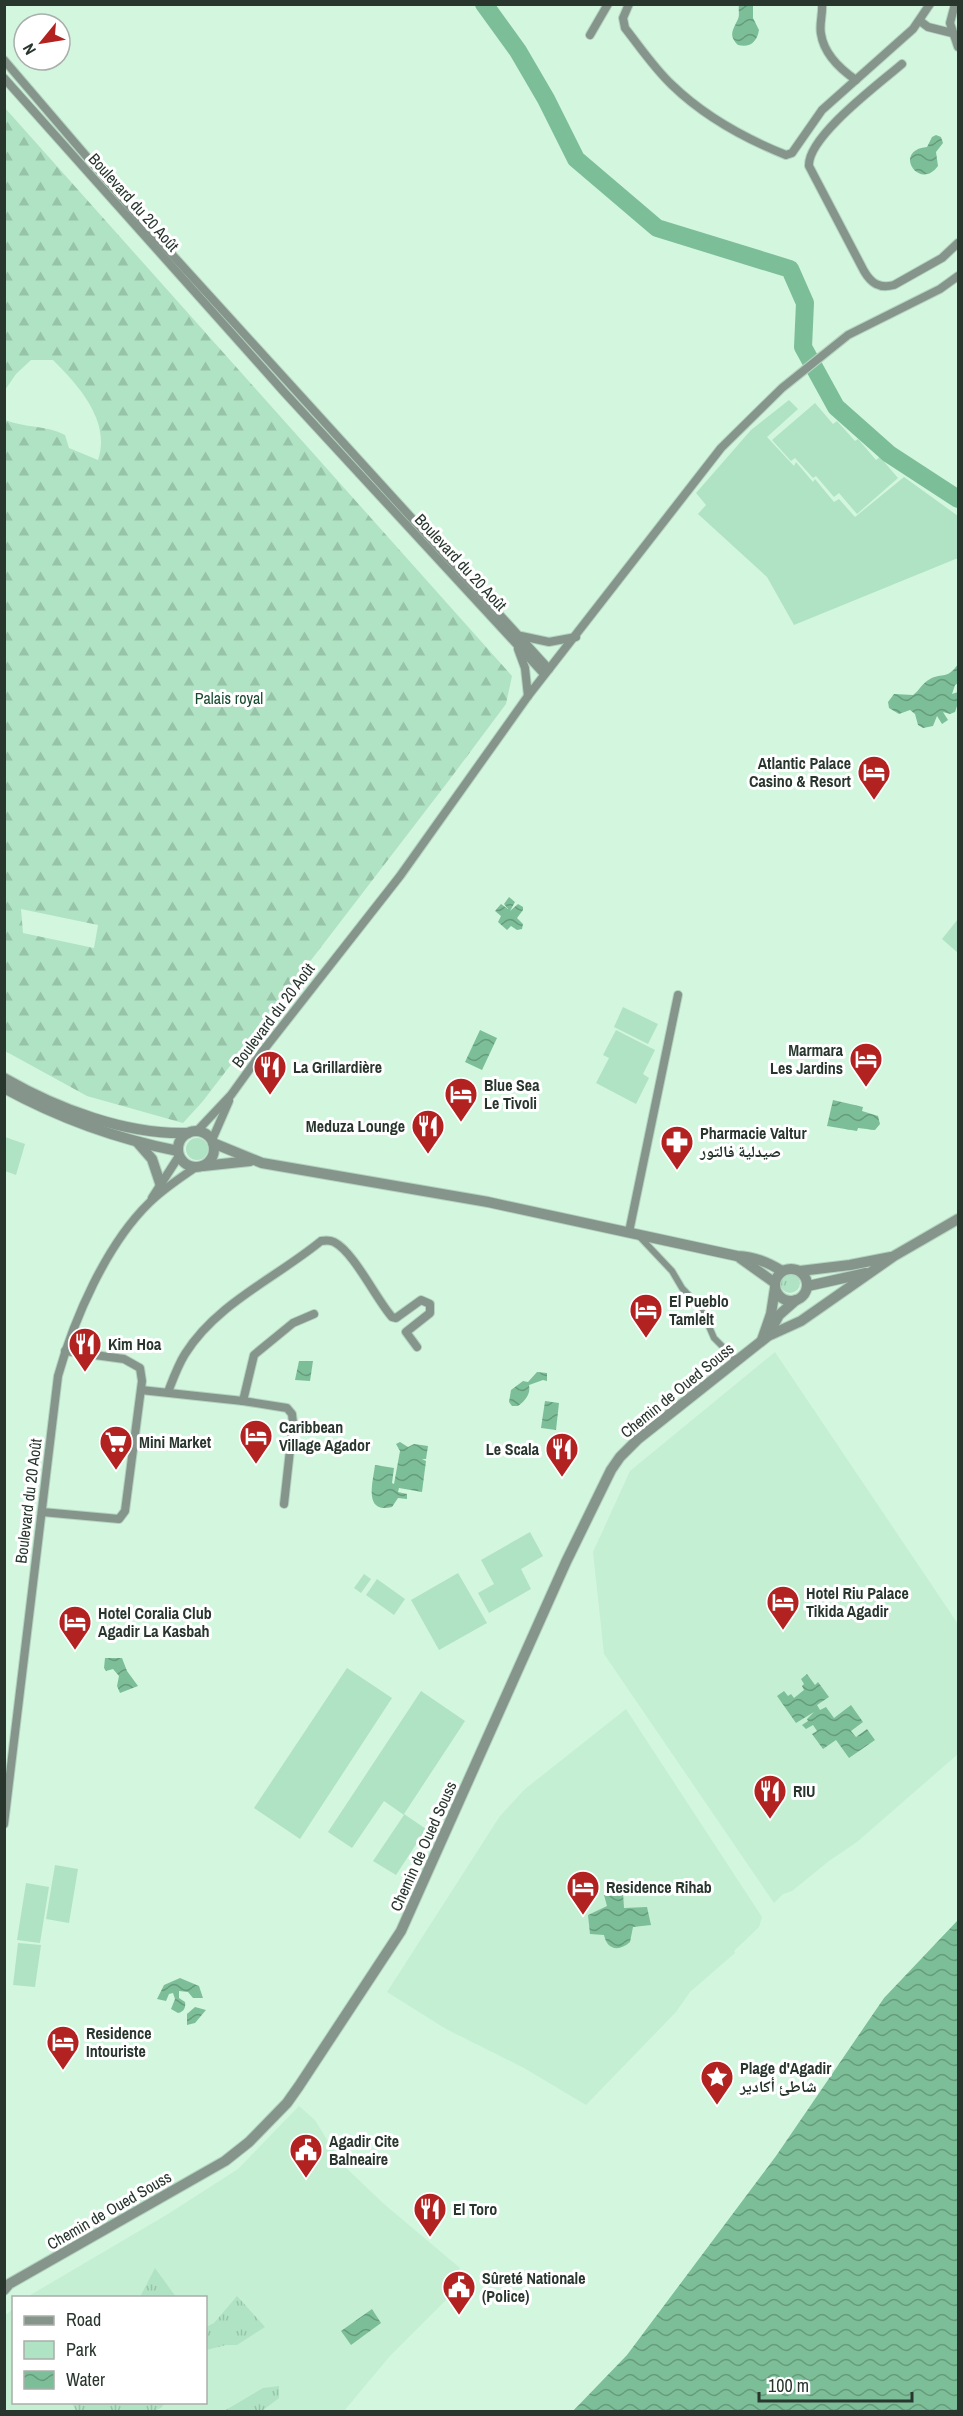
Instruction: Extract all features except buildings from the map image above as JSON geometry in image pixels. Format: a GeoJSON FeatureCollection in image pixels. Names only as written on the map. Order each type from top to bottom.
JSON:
{"type":"FeatureCollection","features":[{"type":"Feature","properties":{"kind":"street"},"geometry":{"type":"LineString","coordinates":[[590,35],[608,4]]}},
{"type":"Feature","properties":{"kind":"street"},"geometry":{"type":"LineString","coordinates":[[629,4],[622,18],[625,28],[672,85],[698,106],[744,136],[786,155],[792,153],[822,110],[920,21],[930,4]]}},
{"type":"Feature","properties":{"kind":"street"},"geometry":{"type":"LineString","coordinates":[[822,4],[821,34],[824,43],[840,69],[856,80]]}},
{"type":"Feature","properties":{"kind":"street"},"geometry":{"type":"LineString","coordinates":[[955,4],[950,23],[958,46]]}},
{"type":"Feature","properties":{"kind":"street"},"geometry":{"type":"LineString","coordinates":[[920,21],[928,27],[952,33]]}},
{"type":"Feature","properties":{"kind":"street","name":"Boulevard du 20 Août"},"geometry":{"type":"LineString","coordinates":[[4,60],[147,227],[516,638]]}},
{"type":"Feature","properties":{"kind":"street"},"geometry":{"type":"LineString","coordinates":[[902,64],[841,116],[811,155],[809,166],[868,279],[876,285],[885,287],[894,285],[942,258],[958,243]]}},
{"type":"Feature","properties":{"kind":"street","name":"Boulevard du 20 Août"},"geometry":{"type":"LineString","coordinates":[[4,78],[284,392],[547,671],[399,876],[231,1095],[193,1132]]}},
{"type":"Feature","properties":{"kind":"street"},"geometry":{"type":"LineString","coordinates":[[547,671],[576,637],[721,448],[782,388],[848,335],[940,289],[958,276]]}},
{"type":"Feature","properties":{"kind":"street"},"geometry":{"type":"LineString","coordinates":[[528,696],[525,668],[516,638],[538,642],[576,637]]}},
{"type":"Feature","properties":{"kind":"street"},"geometry":{"type":"LineString","coordinates":[[678,995],[633,1233],[672,1271],[682,1288],[701,1308],[714,1338],[737,1361]]}},
{"type":"Feature","properties":{"kind":"street"},"geometry":{"type":"LineString","coordinates":[[4,1078],[58,1104],[114,1124],[165,1134],[193,1132],[206,1134],[212,1142],[213,1156],[200,1167],[186,1164],[179,1154],[74,1121],[4,1088]]}},
{"type":"Feature","properties":{"kind":"street","name":"Boulevard du 20 Août"},"geometry":{"type":"LineString","coordinates":[[231,1095],[212,1142],[257,1161]]}},
{"type":"Feature","properties":{"kind":"street"},"geometry":{"type":"LineString","coordinates":[[179,1154],[180,1140],[193,1132]]}},
{"type":"Feature","properties":{"kind":"street"},"geometry":{"type":"LineString","coordinates":[[135,1141],[153,1159],[160,1183]]}},
{"type":"Feature","properties":{"kind":"street","name":"Boulevard du 20 Août"},"geometry":{"type":"LineString","coordinates":[[4,1824],[58,1376],[81,1308],[109,1256],[148,1203],[179,1154]]}},
{"type":"Feature","properties":{"kind":"street","name":"Boulevard du 20 Août"},"geometry":{"type":"LineString","coordinates":[[148,1203],[167,1187],[200,1167],[225,1162],[257,1161],[488,1202],[760,1260],[782,1271]]}},
{"type":"Feature","properties":{"kind":"street"},"geometry":{"type":"LineString","coordinates":[[765,1338],[775,1286],[782,1271],[791,1268],[800,1271],[850,1265],[894,1256],[958,1219]]}},
{"type":"Feature","properties":{"kind":"street"},"geometry":{"type":"LineString","coordinates":[[168,1392],[186,1353],[211,1323],[229,1307],[321,1241],[327,1240],[340,1246],[392,1317],[396,1318],[421,1300],[430,1304],[430,1313],[406,1332],[417,1347]]}},
{"type":"Feature","properties":{"kind":"street","name":"Boulevard du 20 Août"},"geometry":{"type":"LineString","coordinates":[[737,1256],[775,1286]]}},
{"type":"Feature","properties":{"kind":"street","name":"Chemin de Oued Souss"},"geometry":{"type":"LineString","coordinates":[[6,2286],[225,2161],[249,2142],[287,2103],[401,1931],[566,1562],[620,1456],[638,1439],[765,1338],[814,1312],[894,1256]]}},
{"type":"Feature","properties":{"kind":"street"},"geometry":{"type":"LineString","coordinates":[[807,1286],[875,1269]]}},
{"type":"Feature","properties":{"kind":"street"},"geometry":{"type":"LineString","coordinates":[[775,1286],[783,1299],[796,1300],[804,1295],[807,1286],[804,1275],[800,1271]]}},
{"type":"Feature","properties":{"kind":"street","name":"Chemin de Oued Souss"},"geometry":{"type":"LineString","coordinates":[[765,1338],[779,1315],[796,1300]]}},
{"type":"Feature","properties":{"kind":"street"},"geometry":{"type":"LineString","coordinates":[[243,1401],[254,1355],[293,1323],[314,1314]]}},
{"type":"Feature","properties":{"kind":"street"},"geometry":{"type":"LineString","coordinates":[[42,1512],[112,1519],[122,1517],[125,1511],[141,1390],[140,1368],[124,1359],[65,1351]]}},
{"type":"Feature","properties":{"kind":"street"},"geometry":{"type":"LineString","coordinates":[[141,1390],[286,1408],[292,1414],[293,1423],[284,1504]]}},
{"type":"Feature","properties":{"kind":"shaded area"},"geometry":{"type":"Polygon","coordinates":[[[775,1352],[958,1624],[958,1754],[857,1842],[792,1891],[783,1894],[774,1903],[604,1654],[593,1552],[630,1471],[775,1352]]]}},
{"type":"Feature","properties":{"kind":"shaded area"},"geometry":{"type":"Polygon","coordinates":[[[626,1709],[762,1917],[759,1927],[734,1951],[735,1953],[690,1992],[676,2012],[586,2105],[524,2068],[446,2029],[387,1992],[500,1816],[525,1789],[626,1709]]]}},
{"type":"Feature","properties":{"kind":"shaded area"},"geometry":{"type":"Polygon","coordinates":[[[299,2106],[315,2120],[341,2163],[384,2204],[460,2268],[452,2283],[450,2296],[390,2356],[344,2411],[5,2411],[4,2316],[12,2310],[12,2404],[207,2404],[207,2296],[29,2296],[168,2214],[238,2169],[299,2106]]]}},
{"type":"Feature","properties":{"kind":"green space","name":"Palais royal"},"geometry":{"type":"Polygon","coordinates":[[[5,108],[512,676],[506,704],[203,1101],[183,1123],[87,1096],[5,1051],[5,420],[65,435],[69,448],[98,460],[101,446],[100,432],[90,405],[73,381],[53,360],[31,360],[16,374],[5,390],[5,108]],[[21,909],[23,933],[94,948],[98,925],[21,909]]]}},
{"type":"Feature","properties":{"kind":"green space"},"geometry":{"type":"Polygon","coordinates":[[[789,400],[798,409],[767,437],[794,466],[796,462],[813,482],[815,479],[834,502],[839,499],[855,517],[904,477],[958,516],[958,558],[794,625],[767,577],[698,514],[706,505],[696,493],[751,430],[789,400]]]}},
{"type":"Feature","properties":{"kind":"green space"},"geometry":{"type":"Polygon","coordinates":[[[815,403],[833,424],[837,421],[855,441],[858,439],[876,460],[880,457],[898,478],[857,514],[839,493],[834,497],[816,476],[813,478],[795,458],[791,461],[772,440],[815,403]]]}},
{"type":"Feature","properties":{"kind":"green space"},"geometry":{"type":"Polygon","coordinates":[[[958,919],[958,953],[942,939],[958,919]]]}},
{"type":"Feature","properties":{"kind":"green space"},"geometry":{"type":"Polygon","coordinates":[[[623,1007],[658,1024],[648,1044],[614,1027],[623,1007]]]}},
{"type":"Feature","properties":{"kind":"green space"},"geometry":{"type":"Polygon","coordinates":[[[616,1030],[655,1050],[643,1074],[649,1078],[636,1104],[596,1083],[609,1058],[603,1055],[616,1030]]]}},
{"type":"Feature","properties":{"kind":"green space"},"geometry":{"type":"Polygon","coordinates":[[[5,1137],[25,1144],[16,1175],[5,1171],[5,1137]]]}},
{"type":"Feature","properties":{"kind":"green space"},"geometry":{"type":"Polygon","coordinates":[[[193,1138],[201,1138],[208,1145],[208,1153],[201,1160],[193,1160],[186,1153],[186,1145],[193,1138]]]}},
{"type":"Feature","properties":{"kind":"green space"},"geometry":{"type":"Polygon","coordinates":[[[790,1273],[797,1276],[800,1283],[797,1290],[790,1293],[783,1290],[780,1283],[783,1276],[790,1273]]]}},
{"type":"Feature","properties":{"kind":"green space"},"geometry":{"type":"Polygon","coordinates":[[[530,1532],[543,1556],[521,1569],[531,1589],[489,1613],[478,1593],[494,1584],[481,1560],[530,1532]]]}},
{"type":"Feature","properties":{"kind":"green space"},"geometry":{"type":"Polygon","coordinates":[[[458,1573],[487,1623],[439,1650],[411,1600],[458,1573]]]}},
{"type":"Feature","properties":{"kind":"green space"},"geometry":{"type":"Polygon","coordinates":[[[364,1574],[371,1579],[361,1593],[354,1588],[364,1574]]]}},
{"type":"Feature","properties":{"kind":"green space"},"geometry":{"type":"Polygon","coordinates":[[[377,1579],[405,1599],[394,1615],[366,1595],[377,1579]]]}},
{"type":"Feature","properties":{"kind":"green space"},"geometry":{"type":"Polygon","coordinates":[[[347,1668],[392,1698],[300,1839],[254,1808],[347,1668]]]}},
{"type":"Feature","properties":{"kind":"green space"},"geometry":{"type":"Polygon","coordinates":[[[421,1691],[465,1721],[404,1814],[426,1829],[396,1875],[373,1861],[404,1815],[384,1801],[352,1848],[328,1832],[421,1691]]]}},
{"type":"Feature","properties":{"kind":"green space"},"geometry":{"type":"Polygon","coordinates":[[[55,1865],[78,1869],[69,1923],[46,1919],[55,1865]]]}},
{"type":"Feature","properties":{"kind":"green space"},"geometry":{"type":"Polygon","coordinates":[[[26,1883],[49,1887],[40,1943],[17,1940],[26,1883]]]}},
{"type":"Feature","properties":{"kind":"green space"},"geometry":{"type":"Polygon","coordinates":[[[18,1943],[41,1945],[35,1987],[13,1985],[18,1943]]]}},
{"type":"Feature","properties":{"kind":"green space"},"geometry":{"type":"Polygon","coordinates":[[[155,2268],[175,2296],[141,2296],[155,2268]]]}},
{"type":"Feature","properties":{"kind":"green space"},"geometry":{"type":"Polygon","coordinates":[[[237,2296],[265,2327],[237,2345],[207,2350],[207,2326],[214,2323],[237,2296]]]}},
{"type":"Feature","properties":{"kind":"green space"},"geometry":{"type":"Polygon","coordinates":[[[279,2386],[279,2398],[262,2411],[224,2411],[263,2388],[279,2386]]]}},
{"type":"Feature","properties":{"kind":"green space"},"geometry":{"type":"Polygon","coordinates":[[[73,2404],[164,2404],[152,2412],[76,2411],[73,2404]]]}},
{"type":"Feature","properties":{"kind":"water"},"geometry":{"type":"Polygon","coordinates":[[[739,5],[753,5],[753,18],[759,30],[755,41],[746,46],[738,45],[732,35],[739,17],[739,5]]]}},
{"type":"Feature","properties":{"kind":"water"},"geometry":{"type":"Polygon","coordinates":[[[936,135],[941,137],[943,143],[936,152],[938,166],[931,173],[917,172],[912,167],[911,155],[927,147],[932,137],[936,135]]]}},
{"type":"Feature","properties":{"kind":"water"},"geometry":{"type":"Polygon","coordinates":[[[958,664],[958,683],[952,694],[958,692],[958,703],[955,712],[950,714],[943,712],[948,720],[942,724],[937,716],[933,726],[923,728],[918,725],[915,714],[910,710],[899,714],[889,708],[888,702],[894,694],[913,695],[927,681],[948,674],[958,664]]]}},
{"type":"Feature","properties":{"kind":"water"},"geometry":{"type":"Polygon","coordinates":[[[509,897],[515,902],[510,911],[518,904],[523,907],[517,918],[523,924],[522,929],[517,930],[511,926],[507,930],[498,922],[501,916],[495,911],[501,904],[508,909],[504,904],[509,897]]]}},
{"type":"Feature","properties":{"kind":"water"},"geometry":{"type":"Polygon","coordinates":[[[480,1030],[497,1038],[482,1070],[465,1062],[480,1030]]]}},
{"type":"Feature","properties":{"kind":"water"},"geometry":{"type":"Polygon","coordinates":[[[833,1100],[863,1107],[862,1111],[878,1116],[880,1124],[875,1130],[858,1128],[857,1131],[827,1126],[833,1100]]]}},
{"type":"Feature","properties":{"kind":"water"},"geometry":{"type":"Polygon","coordinates":[[[299,1361],[313,1361],[310,1381],[295,1380],[299,1361]]]}},
{"type":"Feature","properties":{"kind":"water"},"geometry":{"type":"Polygon","coordinates":[[[537,1372],[547,1373],[547,1381],[543,1380],[529,1385],[525,1400],[518,1406],[512,1406],[509,1402],[511,1390],[523,1381],[528,1382],[537,1372]]]}},
{"type":"Feature","properties":{"kind":"water"},"geometry":{"type":"Polygon","coordinates":[[[545,1401],[559,1403],[556,1430],[541,1428],[545,1401]]]}},
{"type":"Feature","properties":{"kind":"water"},"geometry":{"type":"Polygon","coordinates":[[[400,1442],[408,1447],[414,1444],[428,1446],[426,1459],[422,1459],[426,1461],[422,1492],[399,1488],[398,1492],[407,1494],[407,1499],[398,1498],[392,1507],[383,1508],[377,1506],[373,1501],[375,1465],[394,1468],[392,1483],[394,1484],[400,1451],[396,1444],[400,1442]]]}},
{"type":"Feature","properties":{"kind":"water"},"geometry":{"type":"Polygon","coordinates":[[[105,1658],[122,1658],[127,1671],[138,1686],[120,1693],[117,1686],[119,1676],[113,1669],[106,1671],[105,1658]]]}},
{"type":"Feature","properties":{"kind":"water"},"geometry":{"type":"Polygon","coordinates":[[[807,1674],[815,1685],[818,1682],[829,1697],[817,1705],[820,1710],[826,1707],[834,1718],[851,1705],[863,1722],[851,1731],[856,1737],[867,1729],[875,1740],[849,1758],[836,1740],[823,1749],[812,1734],[817,1731],[813,1725],[806,1729],[802,1725],[814,1712],[796,1723],[777,1696],[784,1691],[788,1696],[791,1694],[794,1698],[804,1690],[801,1679],[807,1674]]]}},
{"type":"Feature","properties":{"kind":"water"},"geometry":{"type":"Polygon","coordinates":[[[623,1892],[624,1908],[647,1907],[651,1925],[633,1927],[630,1942],[622,1947],[614,1948],[608,1944],[604,1935],[590,1934],[588,1915],[607,1906],[604,1895],[623,1892]]]}},
{"type":"Feature","properties":{"kind":"water"},"geometry":{"type":"Polygon","coordinates":[[[958,1920],[958,2411],[573,2411],[627,2355],[776,2156],[884,1998],[958,1920]]]}},
{"type":"Feature","properties":{"kind":"water"},"geometry":{"type":"Polygon","coordinates":[[[180,1978],[199,1986],[203,1998],[193,1998],[188,1992],[179,1991],[179,1998],[185,2002],[185,2006],[178,2013],[171,2009],[175,1999],[173,1993],[169,1994],[166,2001],[157,1999],[164,1985],[180,1978]]]}},
{"type":"Feature","properties":{"kind":"water"},"geometry":{"type":"Polygon","coordinates":[[[195,2007],[206,2010],[195,2023],[187,2025],[187,2014],[195,2007]]]}},
{"type":"Feature","properties":{"kind":"water"},"geometry":{"type":"Polygon","coordinates":[[[372,2309],[381,2323],[351,2345],[341,2331],[372,2309]]]}},
{"type":"Feature","properties":{"kind":"waterway"},"geometry":{"type":"LineString","coordinates":[[484,4],[518,51],[546,99],[576,159],[657,228],[790,269],[805,303],[803,347],[836,407],[889,454],[958,499]]}},
{"type":"Feature","properties":{"kind":"place","name":"Atlantic Palace Casino & Resort"},"geometry":{"type":"Point","coordinates":[874,801]}},
{"type":"Feature","properties":{"kind":"place","name":"Marmara Les Jardins"},"geometry":{"type":"Point","coordinates":[866,1088]}},
{"type":"Feature","properties":{"kind":"place","name":"La Grillardière"},"geometry":{"type":"Point","coordinates":[270,1096]}},
{"type":"Feature","properties":{"kind":"place","name":"Blue Sea Le Tivoli"},"geometry":{"type":"Point","coordinates":[461,1123]}},
{"type":"Feature","properties":{"kind":"place","name":"Meduza Lounge"},"geometry":{"type":"Point","coordinates":[428,1155]}},
{"type":"Feature","properties":{"kind":"place","name":"Pharmacie Valtur صيدلية فالتور"},"geometry":{"type":"Point","coordinates":[677,1171]}},
{"type":"Feature","properties":{"kind":"place","name":"El Pueblo Tamlelt"},"geometry":{"type":"Point","coordinates":[646,1339]}},
{"type":"Feature","properties":{"kind":"place","name":"Kim Hoa"},"geometry":{"type":"Point","coordinates":[85,1373]}},
{"type":"Feature","properties":{"kind":"place","name":"Caribbean Village Agador"},"geometry":{"type":"Point","coordinates":[256,1465]}},
{"type":"Feature","properties":{"kind":"place","name":"Mini Market"},"geometry":{"type":"Point","coordinates":[116,1471]}},
{"type":"Feature","properties":{"kind":"place","name":"Le Scala"},"geometry":{"type":"Point","coordinates":[562,1478]}},
{"type":"Feature","properties":{"kind":"place","name":"Hotel Riu Palace Tikida Agadir"},"geometry":{"type":"Point","coordinates":[783,1631]}},
{"type":"Feature","properties":{"kind":"place","name":"Hotel Coralia Club Agadir La Kasbah"},"geometry":{"type":"Point","coordinates":[75,1651]}},
{"type":"Feature","properties":{"kind":"place","name":"RIU"},"geometry":{"type":"Point","coordinates":[770,1820]}},
{"type":"Feature","properties":{"kind":"place","name":"Residence Rihab"},"geometry":{"type":"Point","coordinates":[583,1916]}},
{"type":"Feature","properties":{"kind":"place","name":"Residence Intouriste"},"geometry":{"type":"Point","coordinates":[63,2071]}},
{"type":"Feature","properties":{"kind":"place","name":"Plage d'Agadir شاطئ أكادير"},"geometry":{"type":"Point","coordinates":[717,2106]}},
{"type":"Feature","properties":{"kind":"place","name":"Agadir Cite Balneaire"},"geometry":{"type":"Point","coordinates":[306,2179]}},
{"type":"Feature","properties":{"kind":"place","name":"El Toro"},"geometry":{"type":"Point","coordinates":[430,2238]}},
{"type":"Feature","properties":{"kind":"place","name":"Sûreté Nationale (Police)"},"geometry":{"type":"Point","coordinates":[459,2316]}}]}
